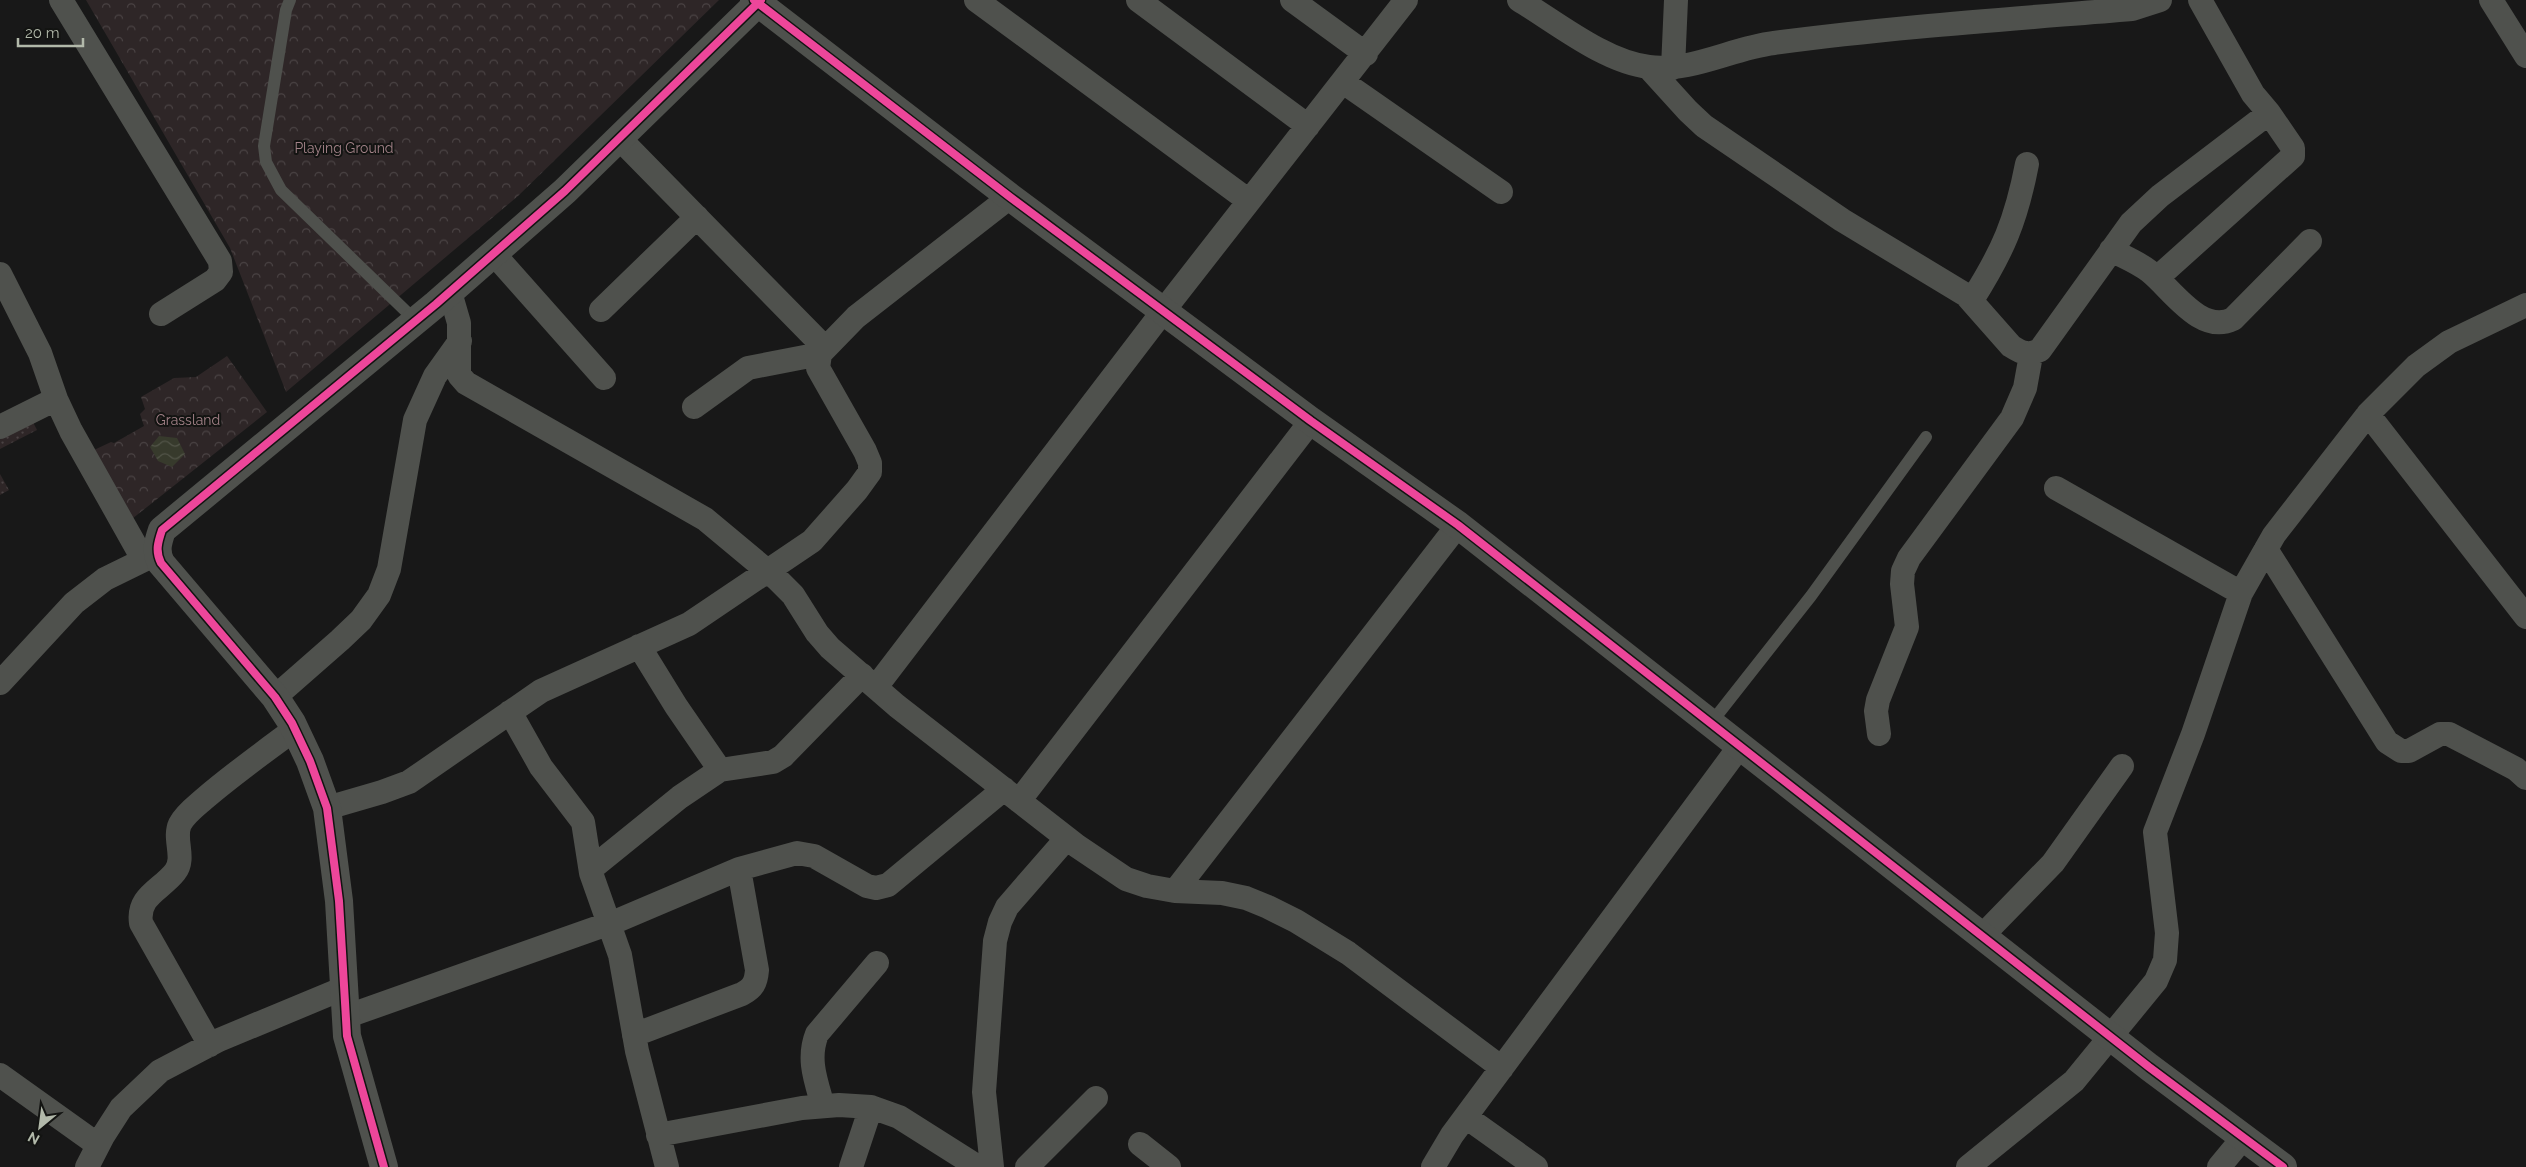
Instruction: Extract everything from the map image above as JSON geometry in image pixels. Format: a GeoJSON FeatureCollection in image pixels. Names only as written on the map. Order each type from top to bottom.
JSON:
{"type":"FeatureCollection","features":[{"type":"Feature","properties":{"kind":"street"},"geometry":{"type":"LineString","coordinates":[[61,0],[220,261],[221,272],[215,280],[161,314]]}},
{"type":"Feature","properties":{"kind":"street"},"geometry":{"type":"LineString","coordinates":[[976,0],[1249,201]]}},
{"type":"Feature","properties":{"kind":"street"},"geometry":{"type":"LineString","coordinates":[[1138,0],[1308,126]]}},
{"type":"Feature","properties":{"kind":"street"},"geometry":{"type":"LineString","coordinates":[[1292,0],[1366,54]]}},
{"type":"Feature","properties":{"kind":"street"},"geometry":{"type":"LineString","coordinates":[[591,869],[680,797],[720,770],[773,762],[783,756],[869,681],[1366,54],[1406,0]]}},
{"type":"Feature","properties":{"kind":"street"},"geometry":{"type":"LineString","coordinates":[[1519,0],[1621,60],[1648,67],[1673,68],[1768,44],[1847,33],[2160,0]]}},
{"type":"Feature","properties":{"kind":"street"},"geometry":{"type":"LineString","coordinates":[[1673,68],[1676,0]]}},
{"type":"Feature","properties":{"kind":"street"},"geometry":{"type":"LineString","coordinates":[[2157,278],[2293,156],[2293,148],[2253,94],[2200,0]]}},
{"type":"Feature","properties":{"kind":"street"},"geometry":{"type":"LineString","coordinates":[[2491,0],[2526,56]]}},
{"type":"Feature","properties":{"kind":"street"},"geometry":{"type":"LineString","coordinates":[[0,683],[74,602],[105,579],[150,557],[162,530],[450,292],[565,190],[757,1],[1010,196],[1311,421],[1458,525],[2110,1036],[2283,1167]]}},
{"type":"Feature","properties":{"kind":"street"},"geometry":{"type":"LineString","coordinates":[[1648,67],[1688,112],[1724,141],[1842,220],[1952,285],[1972,300],[2011,346],[2020,352],[2031,355],[2040,350],[2131,223],[2160,196],[2268,113]]}},
{"type":"Feature","properties":{"kind":"street"},"geometry":{"type":"LineString","coordinates":[[1343,82],[1501,192]]}},
{"type":"Feature","properties":{"kind":"street"},"geometry":{"type":"LineString","coordinates":[[619,138],[697,217],[822,351]]}},
{"type":"Feature","properties":{"kind":"street"},"geometry":{"type":"LineString","coordinates":[[1972,300],[2007,238],[2019,205],[2027,164]]}},
{"type":"Feature","properties":{"kind":"street"},"geometry":{"type":"LineString","coordinates":[[327,808],[409,782],[541,691],[689,624],[812,541],[857,490],[870,472],[870,463],[865,451],[818,368],[822,351],[856,317],[1010,196]]}},
{"type":"Feature","properties":{"kind":"street"},"geometry":{"type":"LineString","coordinates":[[601,310],[697,217]]}},
{"type":"Feature","properties":{"kind":"street"},"geometry":{"type":"LineString","coordinates":[[2111,250],[2137,263],[2157,278],[2201,318],[2214,323],[2224,323],[2233,319],[2310,241]]}},
{"type":"Feature","properties":{"kind":"street"},"geometry":{"type":"LineString","coordinates":[[493,253],[604,378]]}},
{"type":"Feature","properties":{"kind":"street"},"geometry":{"type":"LineString","coordinates":[[0,274],[40,354],[56,399],[71,431],[150,557],[161,563],[275,697],[295,729],[310,761],[327,808],[340,901],[347,1036],[384,1167]]}},
{"type":"Feature","properties":{"kind":"street"},"geometry":{"type":"LineString","coordinates":[[450,292],[459,323],[459,375],[466,383],[705,520],[793,595],[817,632],[830,648],[1067,838],[1126,879],[1147,886],[1175,891],[1222,893],[1246,898],[1296,921],[1348,954],[1502,1068]]}},
{"type":"Feature","properties":{"kind":"street"},"geometry":{"type":"LineString","coordinates":[[1968,1167],[2074,1081],[2156,981],[2165,960],[2167,933],[2154,832],[2193,734],[2241,593],[2266,549],[2368,414],[2416,366],[2449,342],[2526,305]]}},
{"type":"Feature","properties":{"kind":"street"},"geometry":{"type":"LineString","coordinates":[[275,697],[361,620],[379,595],[389,569],[415,420],[435,376],[460,341]]}},
{"type":"Feature","properties":{"kind":"street"},"geometry":{"type":"LineString","coordinates":[[694,407],[748,368],[822,351]]}},
{"type":"Feature","properties":{"kind":"street"},"geometry":{"type":"LineString","coordinates":[[1879,734],[1876,712],[1878,700],[1907,627],[1902,584],[1909,558],[2012,418],[2025,388],[2031,355]]}},
{"type":"Feature","properties":{"kind":"street"},"geometry":{"type":"LineString","coordinates":[[0,427],[56,399]]}},
{"type":"Feature","properties":{"kind":"street"},"geometry":{"type":"LineString","coordinates":[[2368,414],[2526,617]]}},
{"type":"Feature","properties":{"kind":"street"},"geometry":{"type":"LineString","coordinates":[[345,1017],[607,924],[739,869],[797,853],[814,856],[867,886],[876,888],[888,884],[1012,795],[1311,421]]}},
{"type":"Feature","properties":{"kind":"street"},"geometry":{"type":"LineString","coordinates":[[2056,488],[2241,593]]}},
{"type":"Feature","properties":{"kind":"street"},"geometry":{"type":"LineString","coordinates":[[1175,891],[1458,525]]}},
{"type":"Feature","properties":{"kind":"street"},"geometry":{"type":"LineString","coordinates":[[2266,549],[2387,742],[2394,748],[2409,751],[2440,734],[2449,734],[2516,770],[2526,778]]}},
{"type":"Feature","properties":{"kind":"street"},"geometry":{"type":"LineString","coordinates":[[639,646],[676,706],[720,770]]}},
{"type":"Feature","properties":{"kind":"street"},"geometry":{"type":"LineString","coordinates":[[510,712],[541,766],[584,822],[591,869],[607,924],[620,955],[634,1035],[667,1167]]}},
{"type":"Feature","properties":{"kind":"street"},"geometry":{"type":"LineString","coordinates":[[210,1045],[141,923],[139,912],[144,902],[176,871],[179,858],[176,834],[181,822],[234,773],[295,729]]}},
{"type":"Feature","properties":{"kind":"street"},"geometry":{"type":"LineString","coordinates":[[1433,1167],[1466,1116],[1740,746]]}},
{"type":"Feature","properties":{"kind":"street"},"geometry":{"type":"LineString","coordinates":[[1982,936],[2053,863],[2122,766]]}},
{"type":"Feature","properties":{"kind":"street"},"geometry":{"type":"LineString","coordinates":[[992,1167],[984,1092],[995,941],[1007,906],[1067,838]]}},
{"type":"Feature","properties":{"kind":"street"},"geometry":{"type":"LineString","coordinates":[[634,1035],[751,989],[756,981],[757,970],[739,869]]}},
{"type":"Feature","properties":{"kind":"street"},"geometry":{"type":"LineString","coordinates":[[823,1106],[813,1069],[812,1047],[817,1034],[877,963]]}},
{"type":"Feature","properties":{"kind":"street"},"geometry":{"type":"LineString","coordinates":[[87,1167],[98,1145],[122,1108],[160,1071],[210,1045],[344,988]]}},
{"type":"Feature","properties":{"kind":"street"},"geometry":{"type":"LineString","coordinates":[[0,1075],[98,1145]]}},
{"type":"Feature","properties":{"kind":"street"},"geometry":{"type":"LineString","coordinates":[[1027,1167],[1096,1098]]}},
{"type":"Feature","properties":{"kind":"street"},"geometry":{"type":"LineString","coordinates":[[658,1135],[802,1108],[823,1106],[871,1107],[899,1117],[978,1167]]}},
{"type":"Feature","properties":{"kind":"street"},"geometry":{"type":"LineString","coordinates":[[851,1167],[871,1107]]}},
{"type":"Feature","properties":{"kind":"street"},"geometry":{"type":"LineString","coordinates":[[1466,1116],[1536,1167]]}},
{"type":"Feature","properties":{"kind":"street"},"geometry":{"type":"LineString","coordinates":[[2219,1167],[2244,1138]]}},
{"type":"Feature","properties":{"kind":"street"},"geometry":{"type":"LineString","coordinates":[[1140,1144],[1169,1167]]}},
{"type":"Feature","properties":{"kind":"lane"},"geometry":{"type":"LineString","coordinates":[[290,0],[286,10],[264,146],[266,162],[281,190],[416,320]]}},
{"type":"Feature","properties":{"kind":"lane"},"geometry":{"type":"LineString","coordinates":[[1711,723],[1817,588],[1926,437]]}},
{"type":"Feature","properties":{"kind":"green space","name":"Playing Ground"},"geometry":{"type":"Polygon","coordinates":[[[86,0],[719,0],[518,196],[286,392],[230,248],[86,0]]]}},
{"type":"Feature","properties":{"kind":"green space","name":"Grassland"},"geometry":{"type":"Polygon","coordinates":[[[227,356],[267,412],[118,530],[77,458],[111,442],[114,443],[144,426],[140,414],[145,409],[141,397],[174,378],[196,377],[227,356]]]}},
{"type":"Feature","properties":{"kind":"green space"},"geometry":{"type":"Polygon","coordinates":[[[31,418],[37,430],[0,449],[0,433],[31,418]]]}},
{"type":"Feature","properties":{"kind":"green space"},"geometry":{"type":"Polygon","coordinates":[[[0,474],[9,490],[0,495],[0,474]]]}},
{"type":"Feature","properties":{"kind":"water"},"geometry":{"type":"Polygon","coordinates":[[[159,436],[177,438],[185,454],[172,467],[158,461],[150,447],[159,436]]]}},
{"type":"Feature","properties":{"kind":"cycle path"},"geometry":{"type":"LineString","coordinates":[[754,0],[1010,197],[1311,421],[1458,525],[2149,1067],[2283,1167]]}},
{"type":"Feature","properties":{"kind":"cycle path"},"geometry":{"type":"LineString","coordinates":[[384,1167],[347,1036],[339,901],[327,808],[310,761],[292,723],[275,697],[161,563],[158,543],[162,530],[436,304],[565,191],[761,0]]}}]}
